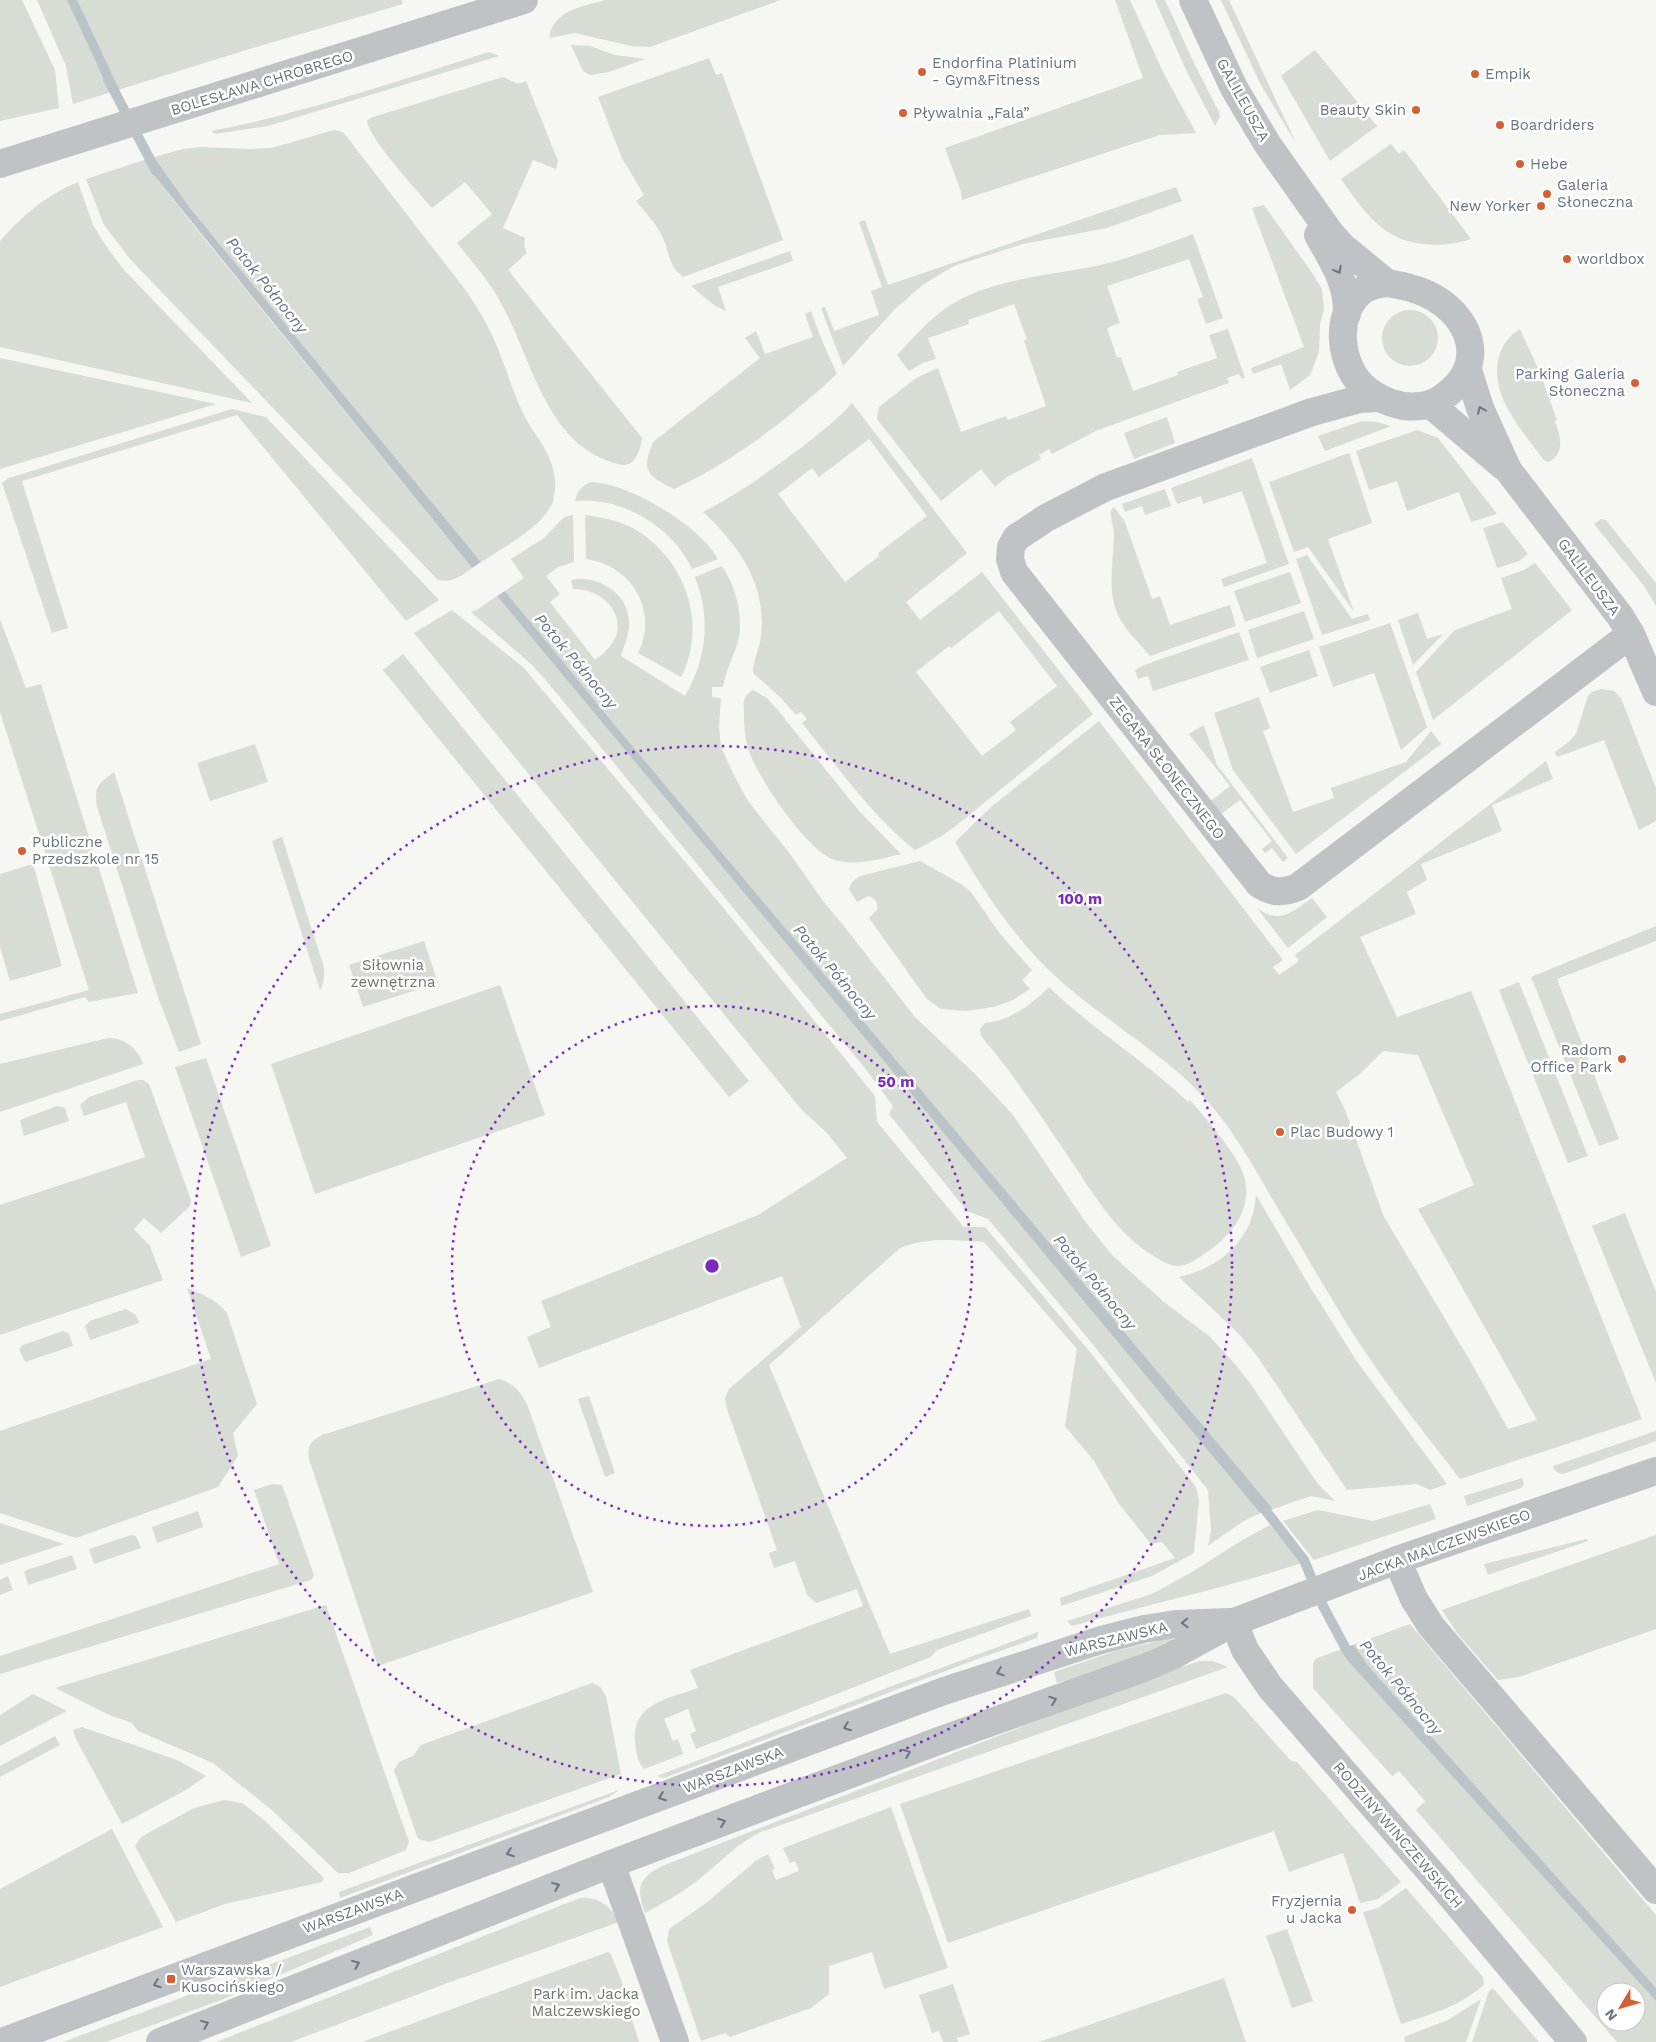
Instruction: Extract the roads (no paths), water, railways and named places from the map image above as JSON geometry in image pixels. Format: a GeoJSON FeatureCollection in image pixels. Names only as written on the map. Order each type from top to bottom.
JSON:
{"type":"FeatureCollection","features":[{"type":"Feature","properties":{"kind":"street","name":"BOLESŁAWA CHROBREGO"},"geometry":{"type":"LineString","coordinates":[[0,164],[524,0]]}},
{"type":"Feature","properties":{"kind":"street","name":"GALILEUSZA"},"geometry":{"type":"LineString","coordinates":[[1193,0],[1234,88],[1268,145],[1302,195],[1343,247],[1387,282]]}},
{"type":"Feature","properties":{"kind":"street","name":"GALILEUSZA"},"geometry":{"type":"LineString","coordinates":[[1302,195],[1312,222],[1343,279],[1348,299],[1347,314]]}},
{"type":"Feature","properties":{"kind":"street"},"geometry":{"type":"LineString","coordinates":[[1387,282],[1410,287],[1428,294],[1454,314],[1464,326],[1470,338],[1471,358],[1468,370],[1449,394],[1430,404],[1408,406],[1393,404],[1378,398],[1357,380],[1345,356],[1343,343],[1347,314],[1360,293],[1375,284],[1387,282]]}},
{"type":"Feature","properties":{"kind":"street","name":"ZEGARA SŁONECZNEGO"},"geometry":{"type":"LineString","coordinates":[[1312,412],[1334,387],[1341,372],[1345,356]]}},
{"type":"Feature","properties":{"kind":"street","name":"GALILEUSZA"},"geometry":{"type":"LineString","coordinates":[[1468,370],[1480,408],[1508,470]]}},
{"type":"Feature","properties":{"kind":"street","name":"ZEGARA SŁONECZNEGO"},"geometry":{"type":"LineString","coordinates":[[1378,398],[1360,399],[1312,412],[1106,487],[1028,529],[1016,538],[1011,547],[1010,559],[1014,572],[1251,876],[1267,890],[1283,892],[1298,887],[1631,634]]}},
{"type":"Feature","properties":{"kind":"street","name":"GALILEUSZA"},"geometry":{"type":"LineString","coordinates":[[1430,404],[1508,470],[1603,593],[1631,634],[1656,692]]}},
{"type":"Feature","properties":{"kind":"street","name":"JACKA MALCZEWSKIEGO"},"geometry":{"type":"LineString","coordinates":[[1234,1622],[1397,1560],[1656,1471]]}},
{"type":"Feature","properties":{"kind":"street"},"geometry":{"type":"LineString","coordinates":[[1397,1560],[1410,1592],[1431,1626],[1656,1890]]}},
{"type":"Feature","properties":{"kind":"street","name":"WARSZAWSKA"},"geometry":{"type":"LineString","coordinates":[[160,2042],[611,1864],[941,1740],[1144,1668],[1172,1656],[1234,1622]]}},
{"type":"Feature","properties":{"kind":"street","name":"WARSZAWSKA"},"geometry":{"type":"LineString","coordinates":[[2,2042],[944,1691],[1100,1640],[1144,1629],[1176,1624],[1234,1622]]}},
{"type":"Feature","properties":{"kind":"street","name":"RODZINY WINCZEWSKICH"},"geometry":{"type":"LineString","coordinates":[[1234,1622],[1253,1663],[1270,1687],[1441,1884],[1573,2042]]}},
{"type":"Feature","properties":{"kind":"street"},"geometry":{"type":"LineString","coordinates":[[611,1864],[675,2042]]}},
{"type":"Feature","properties":{"kind":"waterway","name":"Potok Północny"},"geometry":{"type":"LineString","coordinates":[[108,79],[156,171]]}},
{"type":"Feature","properties":{"kind":"waterway","name":"Potok Północny"},"geometry":{"type":"LineString","coordinates":[[1259,1502],[1304,1560],[1323,1606],[1352,1658]]}},
{"type":"Feature","properties":{"kind":"place","name":"Endorfina Platinium - Gym&Fitness"},"geometry":{"type":"Point","coordinates":[922,72]}},
{"type":"Feature","properties":{"kind":"place","name":"Empik"},"geometry":{"type":"Point","coordinates":[1475,74]}},
{"type":"Feature","properties":{"kind":"place","name":"Beauty Skin"},"geometry":{"type":"Point","coordinates":[1416,110]}},
{"type":"Feature","properties":{"kind":"place","name":"Pływalnia „Fala”"},"geometry":{"type":"Point","coordinates":[903,113]}},
{"type":"Feature","properties":{"kind":"place","name":"Boardriders"},"geometry":{"type":"Point","coordinates":[1500,125]}},
{"type":"Feature","properties":{"kind":"place","name":"Hebe"},"geometry":{"type":"Point","coordinates":[1520,164]}},
{"type":"Feature","properties":{"kind":"place","name":"Galeria Słoneczna"},"geometry":{"type":"Point","coordinates":[1547,194]}},
{"type":"Feature","properties":{"kind":"place","name":"New Yorker"},"geometry":{"type":"Point","coordinates":[1541,206]}},
{"type":"Feature","properties":{"kind":"place","name":"worldbox"},"geometry":{"type":"Point","coordinates":[1567,259]}},
{"type":"Feature","properties":{"kind":"place","name":"Parking Galeria Słoneczna"},"geometry":{"type":"Point","coordinates":[1635,383]}},
{"type":"Feature","properties":{"kind":"place","name":"Publiczne Przedszkole nr 15"},"geometry":{"type":"Point","coordinates":[22,851]}},
{"type":"Feature","properties":{"kind":"place","name":"Radom Office Park"},"geometry":{"type":"Point","coordinates":[1622,1059]}},
{"type":"Feature","properties":{"kind":"place","name":"Plac Budowy 1"},"geometry":{"type":"Point","coordinates":[1280,1132]}},
{"type":"Feature","properties":{"kind":"place","name":"Fryzjernia u Jacka"},"geometry":{"type":"Point","coordinates":[1352,1910]}},
{"type":"Feature","properties":{"kind":"place","name":"Warszawska / Kusocińskiego"},"geometry":{"type":"Point","coordinates":[171,1979]}},
{"type":"Feature","properties":{"kind":"park label","name":"Siłownia zewnętrzna"},"geometry":{"type":"Point","coordinates":[393,974]}},
{"type":"Feature","properties":{"kind":"park label","name":"Park im. Jacka Malczewskiego"},"geometry":{"type":"Point","coordinates":[586,2002]}}]}
